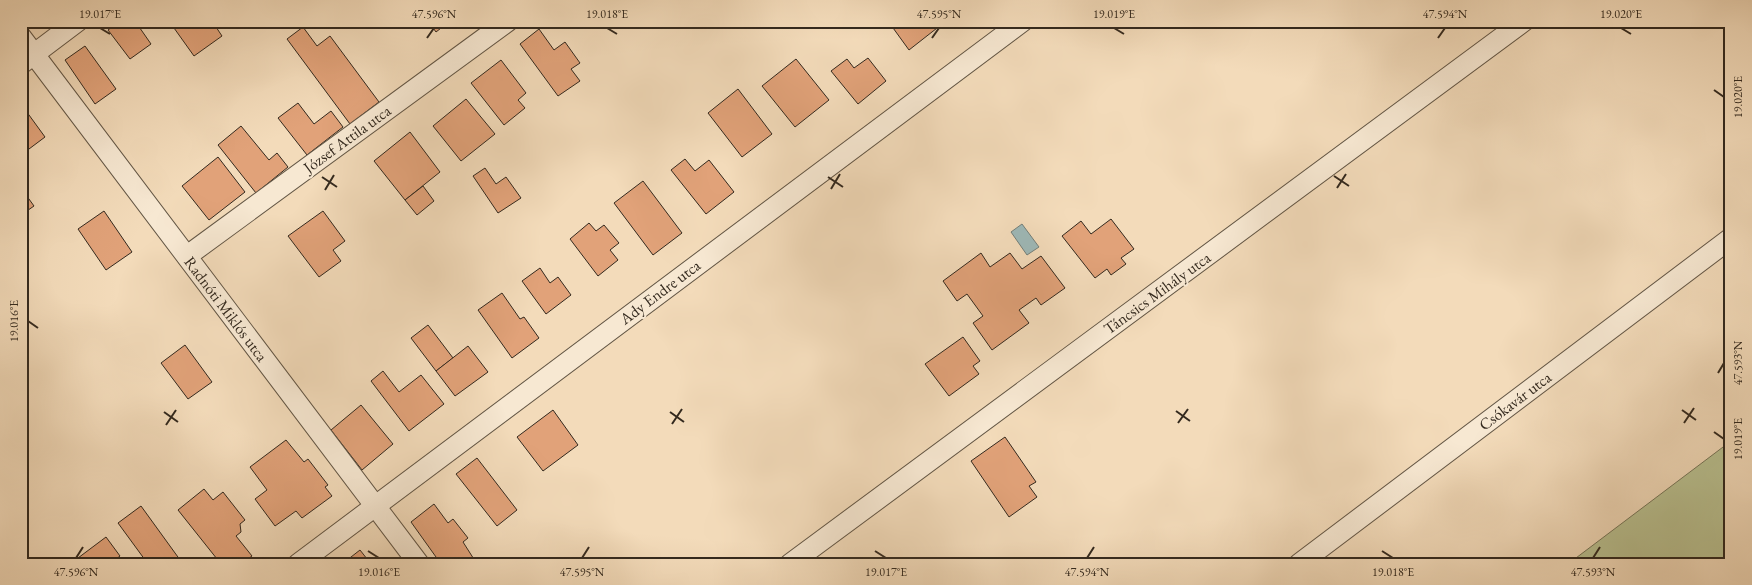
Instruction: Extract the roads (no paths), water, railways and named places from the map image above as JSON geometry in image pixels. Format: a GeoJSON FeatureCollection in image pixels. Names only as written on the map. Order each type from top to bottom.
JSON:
{"type":"FeatureCollection","features":[{"type":"Feature","properties":{"kind":"street"},"geometry":{"type":"LineString","coordinates":[[28,58],[78,21]]}},
{"type":"Feature","properties":{"kind":"street","name":"József Attila utca"},"geometry":{"type":"LineString","coordinates":[[186,256],[508,21]]}},
{"type":"Feature","properties":{"kind":"street","name":"Ady Endre utca"},"geometry":{"type":"LineString","coordinates":[[298,564],[1023,21]]}},
{"type":"Feature","properties":{"kind":"street","name":"Táncsics Mihály utca"},"geometry":{"type":"LineString","coordinates":[[790,564],[1524,21]]}},
{"type":"Feature","properties":{"kind":"street","name":"Radnóti Miklós utca"},"geometry":{"type":"LineString","coordinates":[[21,37],[28,58],[186,256],[419,564]]}},
{"type":"Feature","properties":{"kind":"street","name":"Csókavár utca"},"geometry":{"type":"LineString","coordinates":[[1299,564],[1731,238]]}},
{"type":"Feature","properties":{"kind":"water"},"geometry":{"type":"Polygon","coordinates":[[[1022,224],[1039,247],[1027,255],[1011,232],[1022,224]]]}}]}
